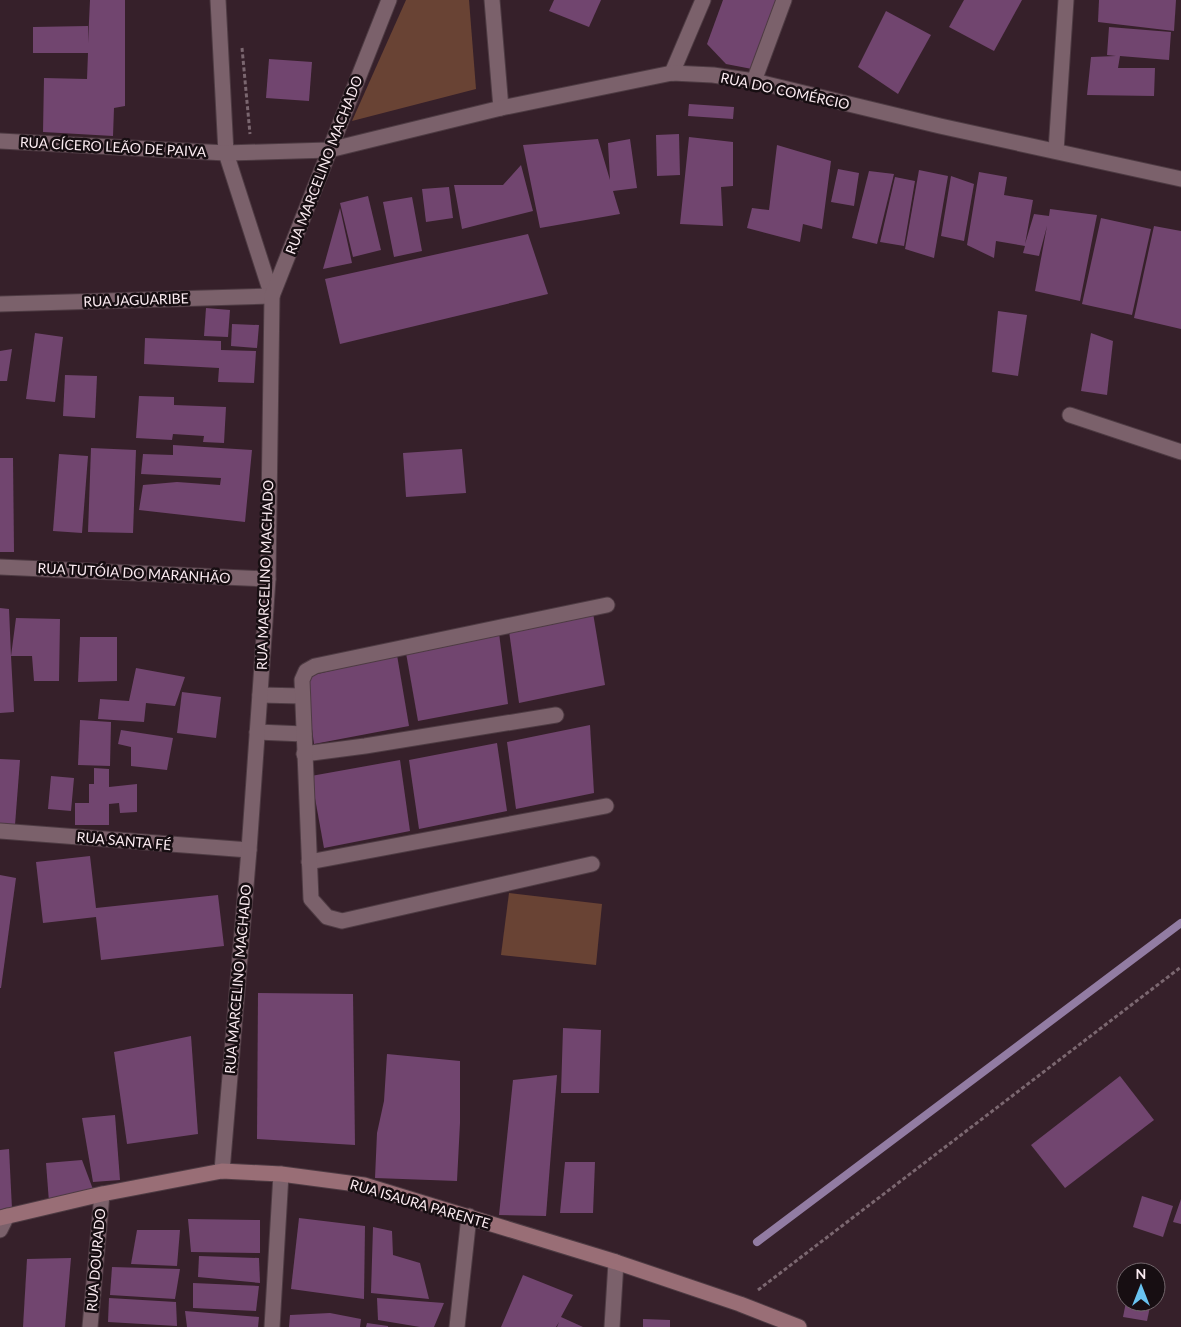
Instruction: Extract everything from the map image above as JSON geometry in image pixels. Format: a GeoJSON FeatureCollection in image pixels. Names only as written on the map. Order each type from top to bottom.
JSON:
{"type":"FeatureCollection","features":[{"type":"Feature","properties":{"kind":"street"},"geometry":{"type":"LineString","coordinates":[[218,0],[226,153],[272,296]]}},
{"type":"Feature","properties":{"kind":"street","name":"RUA MARCELINO MACHADO"},"geometry":{"type":"LineString","coordinates":[[222,1171],[249,850],[268,579],[272,296],[389,0]]}},
{"type":"Feature","properties":{"kind":"street"},"geometry":{"type":"LineString","coordinates":[[492,0],[501,108]]}},
{"type":"Feature","properties":{"kind":"street"},"geometry":{"type":"LineString","coordinates":[[672,73],[703,0]]}},
{"type":"Feature","properties":{"kind":"street"},"geometry":{"type":"LineString","coordinates":[[754,81],[784,0]]}},
{"type":"Feature","properties":{"kind":"street"},"geometry":{"type":"LineString","coordinates":[[1056,151],[1066,0]]}},
{"type":"Feature","properties":{"kind":"street","name":"RUA DO COMÉRCIO"},"geometry":{"type":"LineString","coordinates":[[252,152],[329,150],[501,108],[672,73],[713,75],[754,81],[940,126],[1181,179]]}},
{"type":"Feature","properties":{"kind":"street","name":"RUA CÍCERO LEÃO DE PAIVA"},"geometry":{"type":"LineString","coordinates":[[0,141],[226,153],[252,152]]}},
{"type":"Feature","properties":{"kind":"street","name":"RUA JAGUARIBE"},"geometry":{"type":"LineString","coordinates":[[0,304],[272,296]]}},
{"type":"Feature","properties":{"kind":"street"},"geometry":{"type":"LineString","coordinates":[[1070,415],[1181,452]]}},
{"type":"Feature","properties":{"kind":"street","name":"RUA TUTÓIA DO MARANHÃO"},"geometry":{"type":"LineString","coordinates":[[0,567],[268,579]]}},
{"type":"Feature","properties":{"kind":"street"},"geometry":{"type":"LineString","coordinates":[[592,864],[342,921],[326,917],[311,899],[302,680],[306,672],[315,666],[607,605]]}},
{"type":"Feature","properties":{"kind":"street"},"geometry":{"type":"LineString","coordinates":[[260,695],[302,696]]}},
{"type":"Feature","properties":{"kind":"street"},"geometry":{"type":"LineString","coordinates":[[304,754],[556,715]]}},
{"type":"Feature","properties":{"kind":"street"},"geometry":{"type":"LineString","coordinates":[[257,732],[304,734]]}},
{"type":"Feature","properties":{"kind":"street"},"geometry":{"type":"LineString","coordinates":[[310,862],[606,806]]}},
{"type":"Feature","properties":{"kind":"street","name":"RUA SANTA FÉ"},"geometry":{"type":"LineString","coordinates":[[0,831],[249,850]]}},
{"type":"Feature","properties":{"kind":"street","name":"RUA ISAURA PARENTE"},"geometry":{"type":"LineString","coordinates":[[3,1217],[102,1194],[222,1171],[281,1174],[364,1185],[616,1262],[740,1304],[790,1325]]}},
{"type":"Feature","properties":{"kind":"street"},"geometry":{"type":"LineString","coordinates":[[272,1327],[281,1174]]}},
{"type":"Feature","properties":{"kind":"street","name":"RUA DOURADO"},"geometry":{"type":"LineString","coordinates":[[90,1327],[102,1194]]}},
{"type":"Feature","properties":{"kind":"street"},"geometry":{"type":"LineString","coordinates":[[457,1327],[469,1216]]}},
{"type":"Feature","properties":{"kind":"street"},"geometry":{"type":"LineString","coordinates":[[0,1230],[3,1217]]}},
{"type":"Feature","properties":{"kind":"street"},"geometry":{"type":"LineString","coordinates":[[612,1327],[616,1262]]}},
{"type":"Feature","properties":{"kind":"path"},"geometry":{"type":"LineString","coordinates":[[242,38],[252,152]]}},
{"type":"Feature","properties":{"kind":"path"},"geometry":{"type":"LineString","coordinates":[[740,1304],[1181,967]]}},
{"type":"Feature","properties":{"kind":"shaded area"},"geometry":{"type":"Polygon","coordinates":[[[406,0],[469,0],[476,89],[352,121],[406,0]]]}},
{"type":"Feature","properties":{"kind":"shaded area"},"geometry":{"type":"Polygon","coordinates":[[[509,893],[602,904],[596,965],[501,955],[509,893]]]}},
{"type":"Feature","properties":{"kind":"building"},"geometry":{"type":"Polygon","coordinates":[[[90,0],[125,0],[125,106],[114,108],[113,136],[43,132],[44,78],[87,79],[88,53],[33,53],[33,27],[88,26],[88,43],[90,0]]]}},
{"type":"Feature","properties":{"kind":"building"},"geometry":{"type":"Polygon","coordinates":[[[554,0],[601,0],[589,27],[549,11],[554,0]]]}},
{"type":"Feature","properties":{"kind":"building"},"geometry":{"type":"Polygon","coordinates":[[[723,0],[779,0],[752,69],[726,64],[707,44],[723,0]]]}},
{"type":"Feature","properties":{"kind":"building"},"geometry":{"type":"Polygon","coordinates":[[[964,0],[1022,0],[994,51],[949,27],[964,0]]]}},
{"type":"Feature","properties":{"kind":"building"},"geometry":{"type":"Polygon","coordinates":[[[1099,0],[1176,0],[1174,31],[1098,22],[1099,0]]]}},
{"type":"Feature","properties":{"kind":"building"},"geometry":{"type":"Polygon","coordinates":[[[886,11],[931,35],[898,94],[858,67],[886,11]]]}},
{"type":"Feature","properties":{"kind":"building"},"geometry":{"type":"Polygon","coordinates":[[[1109,27],[1171,32],[1169,60],[1120,56],[1118,68],[1155,68],[1154,96],[1087,95],[1091,57],[1116,56],[1107,55],[1109,27]]]}},
{"type":"Feature","properties":{"kind":"building"},"geometry":{"type":"Polygon","coordinates":[[[269,59],[312,62],[309,101],[266,98],[269,59]]]}},
{"type":"Feature","properties":{"kind":"building"},"geometry":{"type":"Polygon","coordinates":[[[689,104],[734,107],[733,119],[688,116],[689,104]]]}},
{"type":"Feature","properties":{"kind":"building"},"geometry":{"type":"Polygon","coordinates":[[[679,134],[680,175],[657,176],[656,135],[679,134]]]}},
{"type":"Feature","properties":{"kind":"building"},"geometry":{"type":"Polygon","coordinates":[[[689,137],[733,142],[733,186],[721,187],[723,226],[680,224],[689,137]]]}},
{"type":"Feature","properties":{"kind":"building"},"geometry":{"type":"Polygon","coordinates":[[[598,139],[610,180],[608,143],[630,139],[637,188],[613,191],[620,214],[540,228],[523,145],[598,139]]]}},
{"type":"Feature","properties":{"kind":"building"},"geometry":{"type":"Polygon","coordinates":[[[777,145],[831,161],[822,229],[803,224],[800,242],[747,228],[752,208],[769,210],[777,145]]]}},
{"type":"Feature","properties":{"kind":"building"},"geometry":{"type":"Polygon","coordinates":[[[521,165],[533,211],[462,229],[454,185],[503,185],[521,165]]]}},
{"type":"Feature","properties":{"kind":"building"},"geometry":{"type":"Polygon","coordinates":[[[838,169],[859,173],[854,206],[831,202],[838,169]]]}},
{"type":"Feature","properties":{"kind":"building"},"geometry":{"type":"Polygon","coordinates":[[[919,170],[948,176],[934,258],[905,249],[919,170]]]}},
{"type":"Feature","properties":{"kind":"building"},"geometry":{"type":"Polygon","coordinates":[[[869,171],[894,174],[877,244],[852,238],[869,171]]]}},
{"type":"Feature","properties":{"kind":"building"},"geometry":{"type":"Polygon","coordinates":[[[979,172],[1007,177],[1004,195],[1033,200],[1025,244],[1034,214],[1049,216],[1050,209],[1097,215],[1080,301],[1035,291],[1047,226],[1039,256],[1023,253],[1025,246],[996,241],[994,258],[967,245],[979,172]]]}},
{"type":"Feature","properties":{"kind":"building"},"geometry":{"type":"Polygon","coordinates":[[[951,176],[974,184],[964,241],[941,236],[951,176]]]}},
{"type":"Feature","properties":{"kind":"building"},"geometry":{"type":"Polygon","coordinates":[[[895,177],[915,181],[904,246],[880,242],[895,177]]]}},
{"type":"Feature","properties":{"kind":"building"},"geometry":{"type":"Polygon","coordinates":[[[449,187],[453,218],[426,222],[422,189],[449,187]]]}},
{"type":"Feature","properties":{"kind":"building"},"geometry":{"type":"Polygon","coordinates":[[[368,196],[381,250],[353,257],[340,203],[368,196]]]}},
{"type":"Feature","properties":{"kind":"building"},"geometry":{"type":"Polygon","coordinates":[[[412,197],[422,251],[394,257],[383,202],[412,197]]]}},
{"type":"Feature","properties":{"kind":"building"},"geometry":{"type":"Polygon","coordinates":[[[340,208],[352,263],[323,269],[340,208]]]}},
{"type":"Feature","properties":{"kind":"building"},"geometry":{"type":"Polygon","coordinates":[[[1101,218],[1151,229],[1132,315],[1082,304],[1101,218]]]}},
{"type":"Feature","properties":{"kind":"building"},"geometry":{"type":"Polygon","coordinates":[[[1154,226],[1181,231],[1181,329],[1134,318],[1154,226]]]}},
{"type":"Feature","properties":{"kind":"building"},"geometry":{"type":"Polygon","coordinates":[[[528,234],[548,294],[340,344],[325,279],[528,234]]]}},
{"type":"Feature","properties":{"kind":"building"},"geometry":{"type":"Polygon","coordinates":[[[206,308],[230,310],[228,337],[204,336],[206,308]]]}},
{"type":"Feature","properties":{"kind":"building"},"geometry":{"type":"Polygon","coordinates":[[[998,311],[1027,315],[1018,376],[992,372],[998,311]]]}},
{"type":"Feature","properties":{"kind":"building"},"geometry":{"type":"Polygon","coordinates":[[[232,324],[259,325],[257,348],[231,346],[232,324]]]}},
{"type":"Feature","properties":{"kind":"building"},"geometry":{"type":"Polygon","coordinates":[[[35,333],[63,337],[55,402],[26,399],[35,333]]]}},
{"type":"Feature","properties":{"kind":"building"},"geometry":{"type":"Polygon","coordinates":[[[1091,333],[1113,341],[1107,395],[1081,391],[1091,333]]]}},
{"type":"Feature","properties":{"kind":"building"},"geometry":{"type":"Polygon","coordinates":[[[145,338],[221,341],[221,350],[256,351],[254,383],[218,382],[219,368],[144,364],[145,338]]]}},
{"type":"Feature","properties":{"kind":"building"},"geometry":{"type":"Polygon","coordinates":[[[12,349],[7,381],[0,381],[0,351],[12,349]]]}},
{"type":"Feature","properties":{"kind":"building"},"geometry":{"type":"Polygon","coordinates":[[[65,375],[97,376],[95,418],[63,416],[65,375]]]}},
{"type":"Feature","properties":{"kind":"building"},"geometry":{"type":"Polygon","coordinates":[[[139,396],[174,397],[174,405],[226,407],[224,443],[203,442],[204,436],[173,434],[172,440],[136,438],[139,396]]]}},
{"type":"Feature","properties":{"kind":"building"},"geometry":{"type":"Polygon","coordinates":[[[173,445],[252,450],[245,522],[139,510],[143,485],[177,482],[220,485],[221,478],[141,474],[143,454],[173,455],[173,445]]]}},
{"type":"Feature","properties":{"kind":"building"},"geometry":{"type":"Polygon","coordinates":[[[91,448],[136,450],[133,533],[88,532],[91,448]]]}},
{"type":"Feature","properties":{"kind":"building"},"geometry":{"type":"Polygon","coordinates":[[[462,449],[466,493],[406,497],[403,453],[462,449]]]}},
{"type":"Feature","properties":{"kind":"building"},"geometry":{"type":"Polygon","coordinates":[[[59,454],[88,456],[82,533],[53,531],[59,454]]]}},
{"type":"Feature","properties":{"kind":"building"},"geometry":{"type":"Polygon","coordinates":[[[0,458],[13,458],[14,552],[0,552],[0,458]]]}},
{"type":"Feature","properties":{"kind":"building"},"geometry":{"type":"Polygon","coordinates":[[[0,608],[9,609],[14,712],[0,713],[0,608]]]}},
{"type":"Feature","properties":{"kind":"building"},"geometry":{"type":"Polygon","coordinates":[[[593,613],[605,685],[519,703],[509,631],[593,613]]]}},
{"type":"Feature","properties":{"kind":"building"},"geometry":{"type":"Polygon","coordinates":[[[16,618],[60,619],[59,681],[34,681],[32,656],[11,656],[16,618]]]}},
{"type":"Feature","properties":{"kind":"building"},"geometry":{"type":"Polygon","coordinates":[[[499,633],[508,704],[418,721],[406,653],[499,633]]]}},
{"type":"Feature","properties":{"kind":"building"},"geometry":{"type":"Polygon","coordinates":[[[80,637],[117,637],[117,681],[78,682],[80,637]]]}},
{"type":"Feature","properties":{"kind":"building"},"geometry":{"type":"Polygon","coordinates":[[[397,655],[409,726],[314,744],[305,677],[397,655]]]}},
{"type":"Feature","properties":{"kind":"building"},"geometry":{"type":"Polygon","coordinates":[[[136,668],[185,677],[175,706],[146,703],[144,722],[98,719],[100,699],[129,701],[136,668]]]}},
{"type":"Feature","properties":{"kind":"building"},"geometry":{"type":"Polygon","coordinates":[[[182,692],[221,697],[216,738],[177,733],[182,692]]]}},
{"type":"Feature","properties":{"kind":"building"},"geometry":{"type":"Polygon","coordinates":[[[80,720],[111,722],[110,766],[78,765],[80,720]]]}},
{"type":"Feature","properties":{"kind":"building"},"geometry":{"type":"Polygon","coordinates":[[[590,725],[594,793],[516,809],[507,742],[590,725]]]}},
{"type":"Feature","properties":{"kind":"building"},"geometry":{"type":"Polygon","coordinates":[[[121,730],[173,738],[167,770],[131,766],[131,747],[118,744],[121,730]]]}},
{"type":"Feature","properties":{"kind":"building"},"geometry":{"type":"Polygon","coordinates":[[[497,743],[507,811],[419,829],[409,760],[497,743]]]}},
{"type":"Feature","properties":{"kind":"building"},"geometry":{"type":"Polygon","coordinates":[[[0,759],[20,760],[15,825],[0,825],[0,759]]]}},
{"type":"Feature","properties":{"kind":"building"},"geometry":{"type":"Polygon","coordinates":[[[400,760],[410,831],[324,848],[311,776],[400,760]]]}},
{"type":"Feature","properties":{"kind":"building"},"geometry":{"type":"Polygon","coordinates":[[[94,768],[109,769],[109,787],[137,784],[137,812],[120,813],[119,803],[109,804],[109,825],[75,825],[75,803],[89,803],[89,784],[94,784],[94,768]]]}},
{"type":"Feature","properties":{"kind":"building"},"geometry":{"type":"Polygon","coordinates":[[[51,776],[74,778],[71,811],[48,809],[51,776]]]}},
{"type":"Feature","properties":{"kind":"building"},"geometry":{"type":"Polygon","coordinates":[[[90,856],[96,908],[218,895],[224,946],[101,960],[96,917],[43,923],[36,862],[90,856]]]}},
{"type":"Feature","properties":{"kind":"building"},"geometry":{"type":"Polygon","coordinates":[[[0,875],[16,878],[1,988],[0,988],[0,875]]]}},
{"type":"Feature","properties":{"kind":"building"},"geometry":{"type":"Polygon","coordinates":[[[258,993],[353,994],[355,1145],[257,1139],[258,993]]]}},
{"type":"Feature","properties":{"kind":"building"},"geometry":{"type":"Polygon","coordinates":[[[563,1028],[601,1030],[599,1093],[561,1093],[563,1028]]]}},
{"type":"Feature","properties":{"kind":"building"},"geometry":{"type":"Polygon","coordinates":[[[191,1036],[198,1134],[127,1144],[114,1052],[191,1036]]]}},
{"type":"Feature","properties":{"kind":"building"},"geometry":{"type":"Polygon","coordinates":[[[387,1054],[460,1061],[460,1123],[457,1181],[375,1178],[377,1133],[384,1101],[387,1054]]]}},
{"type":"Feature","properties":{"kind":"building"},"geometry":{"type":"Polygon","coordinates":[[[557,1075],[546,1216],[499,1215],[513,1080],[557,1075]]]}},
{"type":"Feature","properties":{"kind":"building"},"geometry":{"type":"Polygon","coordinates":[[[1120,1076],[1154,1120],[1065,1188],[1031,1145],[1120,1076]]]}},
{"type":"Feature","properties":{"kind":"building"},"geometry":{"type":"Polygon","coordinates":[[[115,1115],[120,1180],[93,1182],[82,1118],[115,1115]]]}},
{"type":"Feature","properties":{"kind":"building"},"geometry":{"type":"Polygon","coordinates":[[[9,1149],[12,1209],[0,1210],[0,1150],[9,1149]]]}},
{"type":"Feature","properties":{"kind":"building"},"geometry":{"type":"Polygon","coordinates":[[[82,1160],[94,1192],[49,1202],[46,1163],[82,1160]]]}},
{"type":"Feature","properties":{"kind":"building"},"geometry":{"type":"Polygon","coordinates":[[[565,1162],[595,1162],[593,1213],[560,1213],[565,1162]]]}},
{"type":"Feature","properties":{"kind":"building"},"geometry":{"type":"Polygon","coordinates":[[[1142,1196],[1173,1206],[1163,1237],[1133,1227],[1142,1196]]]}},
{"type":"Feature","properties":{"kind":"building"},"geometry":{"type":"Polygon","coordinates":[[[1181,1199],[1181,1224],[1173,1222],[1181,1199]]]}},
{"type":"Feature","properties":{"kind":"building"},"geometry":{"type":"Polygon","coordinates":[[[299,1218],[365,1226],[364,1299],[291,1289],[299,1218]]]}},
{"type":"Feature","properties":{"kind":"building"},"geometry":{"type":"Polygon","coordinates":[[[188,1219],[260,1220],[260,1253],[191,1252],[188,1219]]]}},
{"type":"Feature","properties":{"kind":"building"},"geometry":{"type":"Polygon","coordinates":[[[373,1227],[392,1231],[393,1255],[420,1263],[429,1299],[371,1293],[373,1227]]]}},
{"type":"Feature","properties":{"kind":"building"},"geometry":{"type":"Polygon","coordinates":[[[137,1230],[180,1230],[177,1266],[131,1264],[137,1230]]]}},
{"type":"Feature","properties":{"kind":"building"},"geometry":{"type":"Polygon","coordinates":[[[199,1256],[259,1258],[260,1283],[198,1277],[199,1256]]]}},
{"type":"Feature","properties":{"kind":"building"},"geometry":{"type":"Polygon","coordinates":[[[71,1258],[65,1327],[23,1327],[27,1259],[71,1258]]]}},
{"type":"Feature","properties":{"kind":"building"},"geometry":{"type":"Polygon","coordinates":[[[112,1267],[180,1269],[175,1299],[110,1295],[112,1267]]]}},
{"type":"Feature","properties":{"kind":"building"},"geometry":{"type":"Polygon","coordinates":[[[523,1275],[573,1295],[561,1317],[583,1327],[557,1327],[559,1322],[556,1327],[501,1327],[523,1275]]]}},
{"type":"Feature","properties":{"kind":"building"},"geometry":{"type":"Polygon","coordinates":[[[193,1283],[259,1286],[256,1311],[193,1308],[193,1283]]]}},
{"type":"Feature","properties":{"kind":"building"},"geometry":{"type":"Polygon","coordinates":[[[109,1298],[176,1302],[177,1326],[108,1322],[109,1298]]]}},
{"type":"Feature","properties":{"kind":"building"},"geometry":{"type":"Polygon","coordinates":[[[377,1298],[444,1303],[434,1327],[420,1327],[378,1320],[377,1298]]]}},
{"type":"Feature","properties":{"kind":"building"},"geometry":{"type":"Polygon","coordinates":[[[185,1311],[259,1317],[258,1327],[187,1327],[185,1311]]]}},
{"type":"Feature","properties":{"kind":"building"},"geometry":{"type":"Polygon","coordinates":[[[1124,1312],[1149,1312],[1147,1321],[1123,1317],[1124,1312]]]}},
{"type":"Feature","properties":{"kind":"building"},"geometry":{"type":"Polygon","coordinates":[[[330,1313],[361,1319],[360,1327],[289,1327],[290,1315],[330,1313]]]}},
{"type":"Feature","properties":{"kind":"building"},"geometry":{"type":"Polygon","coordinates":[[[643,1319],[670,1320],[670,1327],[643,1327],[643,1319]]]}},
{"type":"Feature","properties":{"kind":"building"},"geometry":{"type":"Polygon","coordinates":[[[367,1323],[388,1326],[388,1327],[366,1327],[367,1323]]]}},
{"type":"Feature","properties":{"kind":"waterway"},"geometry":{"type":"LineString","coordinates":[[757,1242],[1181,923]]}}]}
